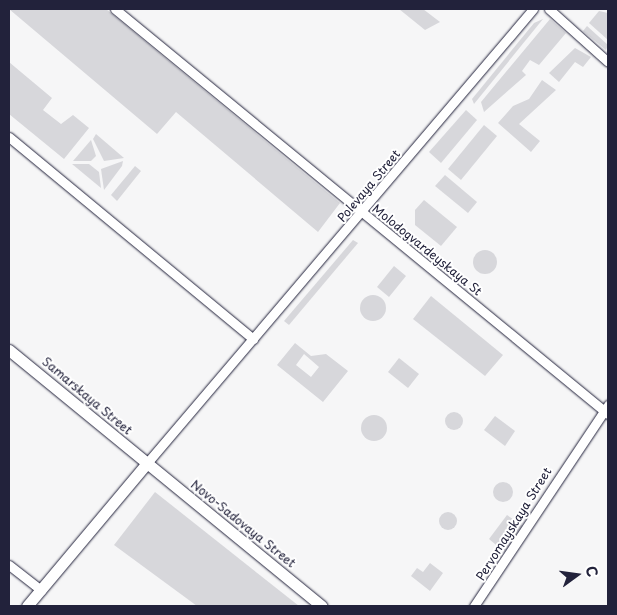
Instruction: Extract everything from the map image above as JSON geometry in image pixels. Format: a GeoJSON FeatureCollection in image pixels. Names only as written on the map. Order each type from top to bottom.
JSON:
{"type":"FeatureCollection","features":[{"type":"Feature","properties":{"kind":"main road","name":"Samarskaya Street"},"geometry":{"type":"LineString","coordinates":[[9,350],[147,463]]}},
{"type":"Feature","properties":{"kind":"main road"},"geometry":{"type":"LineString","coordinates":[[27,606],[147,463]]}},
{"type":"Feature","properties":{"kind":"main road","name":"Novo-Sadovaya Street"},"geometry":{"type":"LineString","coordinates":[[147,463],[322,606]]}},
{"type":"Feature","properties":{"kind":"street","name":"Molodogvardeyskaya St"},"geometry":{"type":"LineString","coordinates":[[115,9],[362,213],[607,409]]}},
{"type":"Feature","properties":{"kind":"street","name":"Polevaya Street"},"geometry":{"type":"LineString","coordinates":[[147,463],[362,213],[533,9]]}},
{"type":"Feature","properties":{"kind":"street"},"geometry":{"type":"LineString","coordinates":[[549,9],[608,62]]}},
{"type":"Feature","properties":{"kind":"street"},"geometry":{"type":"LineString","coordinates":[[9,137],[214,303],[253,339]]}},
{"type":"Feature","properties":{"kind":"street","name":"Pervomayskaya Street"},"geometry":{"type":"LineString","coordinates":[[474,606],[607,409]]}},
{"type":"Feature","properties":{"kind":"street"},"geometry":{"type":"LineString","coordinates":[[9,565],[40,590]]}},
{"type":"Feature","properties":{"kind":"shaded area"},"geometry":{"type":"Polygon","coordinates":[[[9,9],[106,9],[340,203],[318,232],[176,112],[157,134],[9,9]]]}},
{"type":"Feature","properties":{"kind":"shaded area"},"geometry":{"type":"Polygon","coordinates":[[[399,9],[423,9],[440,22],[425,30],[399,9]]]}},
{"type":"Feature","properties":{"kind":"shaded area"},"geometry":{"type":"Polygon","coordinates":[[[599,11],[608,13],[608,40],[589,23],[599,11]]]}},
{"type":"Feature","properties":{"kind":"shaded area"},"geometry":{"type":"Polygon","coordinates":[[[543,19],[474,104],[472,99],[534,23],[543,19]]]}},
{"type":"Feature","properties":{"kind":"shaded area"},"geometry":{"type":"Polygon","coordinates":[[[550,19],[566,33],[539,65],[530,60],[522,71],[526,75],[484,112],[481,102],[550,19]]]}},
{"type":"Feature","properties":{"kind":"shaded area"},"geometry":{"type":"Polygon","coordinates":[[[587,26],[608,45],[606,50],[583,31],[587,26]]]}},
{"type":"Feature","properties":{"kind":"shaded area"},"geometry":{"type":"Polygon","coordinates":[[[575,48],[591,57],[583,67],[575,62],[559,82],[549,73],[575,48]]]}},
{"type":"Feature","properties":{"kind":"shaded area"},"geometry":{"type":"Polygon","coordinates":[[[9,62],[52,98],[43,110],[61,124],[73,115],[89,128],[64,159],[9,114],[9,62]]]}},
{"type":"Feature","properties":{"kind":"shaded area"},"geometry":{"type":"Polygon","coordinates":[[[542,80],[556,90],[519,124],[540,141],[531,152],[498,123],[513,106],[529,99],[542,80]]]}},
{"type":"Feature","properties":{"kind":"shaded area"},"geometry":{"type":"Polygon","coordinates":[[[466,110],[477,120],[441,163],[429,152],[466,110]]]}},
{"type":"Feature","properties":{"kind":"shaded area"},"geometry":{"type":"Polygon","coordinates":[[[484,125],[497,136],[461,180],[448,169],[484,125]]]}},
{"type":"Feature","properties":{"kind":"shaded area"},"geometry":{"type":"Polygon","coordinates":[[[96,134],[124,158],[104,161],[93,139],[96,134]]]}},
{"type":"Feature","properties":{"kind":"shaded area"},"geometry":{"type":"Polygon","coordinates":[[[91,140],[96,156],[91,161],[73,161],[91,140]]]}},
{"type":"Feature","properties":{"kind":"shaded area"},"geometry":{"type":"Polygon","coordinates":[[[123,161],[122,166],[104,190],[101,169],[123,161]]]}},
{"type":"Feature","properties":{"kind":"shaded area"},"geometry":{"type":"Polygon","coordinates":[[[72,164],[89,164],[99,172],[101,188],[72,164]]]}},
{"type":"Feature","properties":{"kind":"shaded area"},"geometry":{"type":"Polygon","coordinates":[[[135,166],[141,171],[117,201],[111,195],[135,166]]]}},
{"type":"Feature","properties":{"kind":"shaded area"},"geometry":{"type":"Polygon","coordinates":[[[445,175],[477,202],[468,213],[435,186],[445,175]]]}},
{"type":"Feature","properties":{"kind":"shaded area"},"geometry":{"type":"Polygon","coordinates":[[[424,200],[457,227],[441,246],[415,225],[415,210],[424,200]]]}},
{"type":"Feature","properties":{"kind":"shaded area"},"geometry":{"type":"Polygon","coordinates":[[[353,240],[358,243],[289,325],[284,321],[353,240]]]}},
{"type":"Feature","properties":{"kind":"shaded area"},"geometry":{"type":"Polygon","coordinates":[[[485,250],[493,254],[497,262],[493,270],[485,274],[477,270],[473,262],[477,254],[485,250]]]}},
{"type":"Feature","properties":{"kind":"shaded area"},"geometry":{"type":"Polygon","coordinates":[[[394,266],[406,276],[389,297],[377,287],[394,266]]]}},
{"type":"Feature","properties":{"kind":"shaded area"},"geometry":{"type":"Polygon","coordinates":[[[373,295],[382,299],[386,308],[382,317],[373,321],[364,317],[360,308],[364,299],[373,295]]]}},
{"type":"Feature","properties":{"kind":"shaded area"},"geometry":{"type":"Polygon","coordinates":[[[431,296],[503,355],[485,376],[413,319],[431,296]]]}},
{"type":"Feature","properties":{"kind":"shaded area"},"geometry":{"type":"Polygon","coordinates":[[[295,343],[311,356],[326,354],[348,371],[323,402],[277,365],[295,343]],[[304,354],[296,365],[311,377],[319,367],[304,354]]]}},
{"type":"Feature","properties":{"kind":"shaded area"},"geometry":{"type":"Polygon","coordinates":[[[399,358],[419,374],[408,388],[388,372],[399,358]]]}},
{"type":"Feature","properties":{"kind":"shaded area"},"geometry":{"type":"Polygon","coordinates":[[[450,412],[458,412],[463,417],[461,428],[450,430],[445,425],[445,417],[450,412]]]}},
{"type":"Feature","properties":{"kind":"shaded area"},"geometry":{"type":"Polygon","coordinates":[[[374,415],[383,419],[387,428],[383,437],[374,441],[365,437],[361,428],[365,419],[374,415]]]}},
{"type":"Feature","properties":{"kind":"shaded area"},"geometry":{"type":"Polygon","coordinates":[[[495,416],[515,431],[505,446],[484,430],[495,416]]]}},
{"type":"Feature","properties":{"kind":"shaded area"},"geometry":{"type":"Polygon","coordinates":[[[503,482],[510,485],[513,492],[510,499],[503,502],[496,499],[493,492],[496,485],[503,482]]]}},
{"type":"Feature","properties":{"kind":"shaded area"},"geometry":{"type":"Polygon","coordinates":[[[155,492],[299,606],[197,606],[114,545],[155,492]]]}},
{"type":"Feature","properties":{"kind":"shaded area"},"geometry":{"type":"Polygon","coordinates":[[[448,512],[454,515],[457,521],[454,527],[448,530],[442,527],[439,521],[442,515],[448,512]]]}},
{"type":"Feature","properties":{"kind":"shaded area"},"geometry":{"type":"Polygon","coordinates":[[[507,515],[523,526],[507,554],[489,539],[507,515]]]}},
{"type":"Feature","properties":{"kind":"shaded area"},"geometry":{"type":"Polygon","coordinates":[[[430,563],[443,573],[430,591],[411,576],[417,568],[423,572],[430,563]]]}}]}
